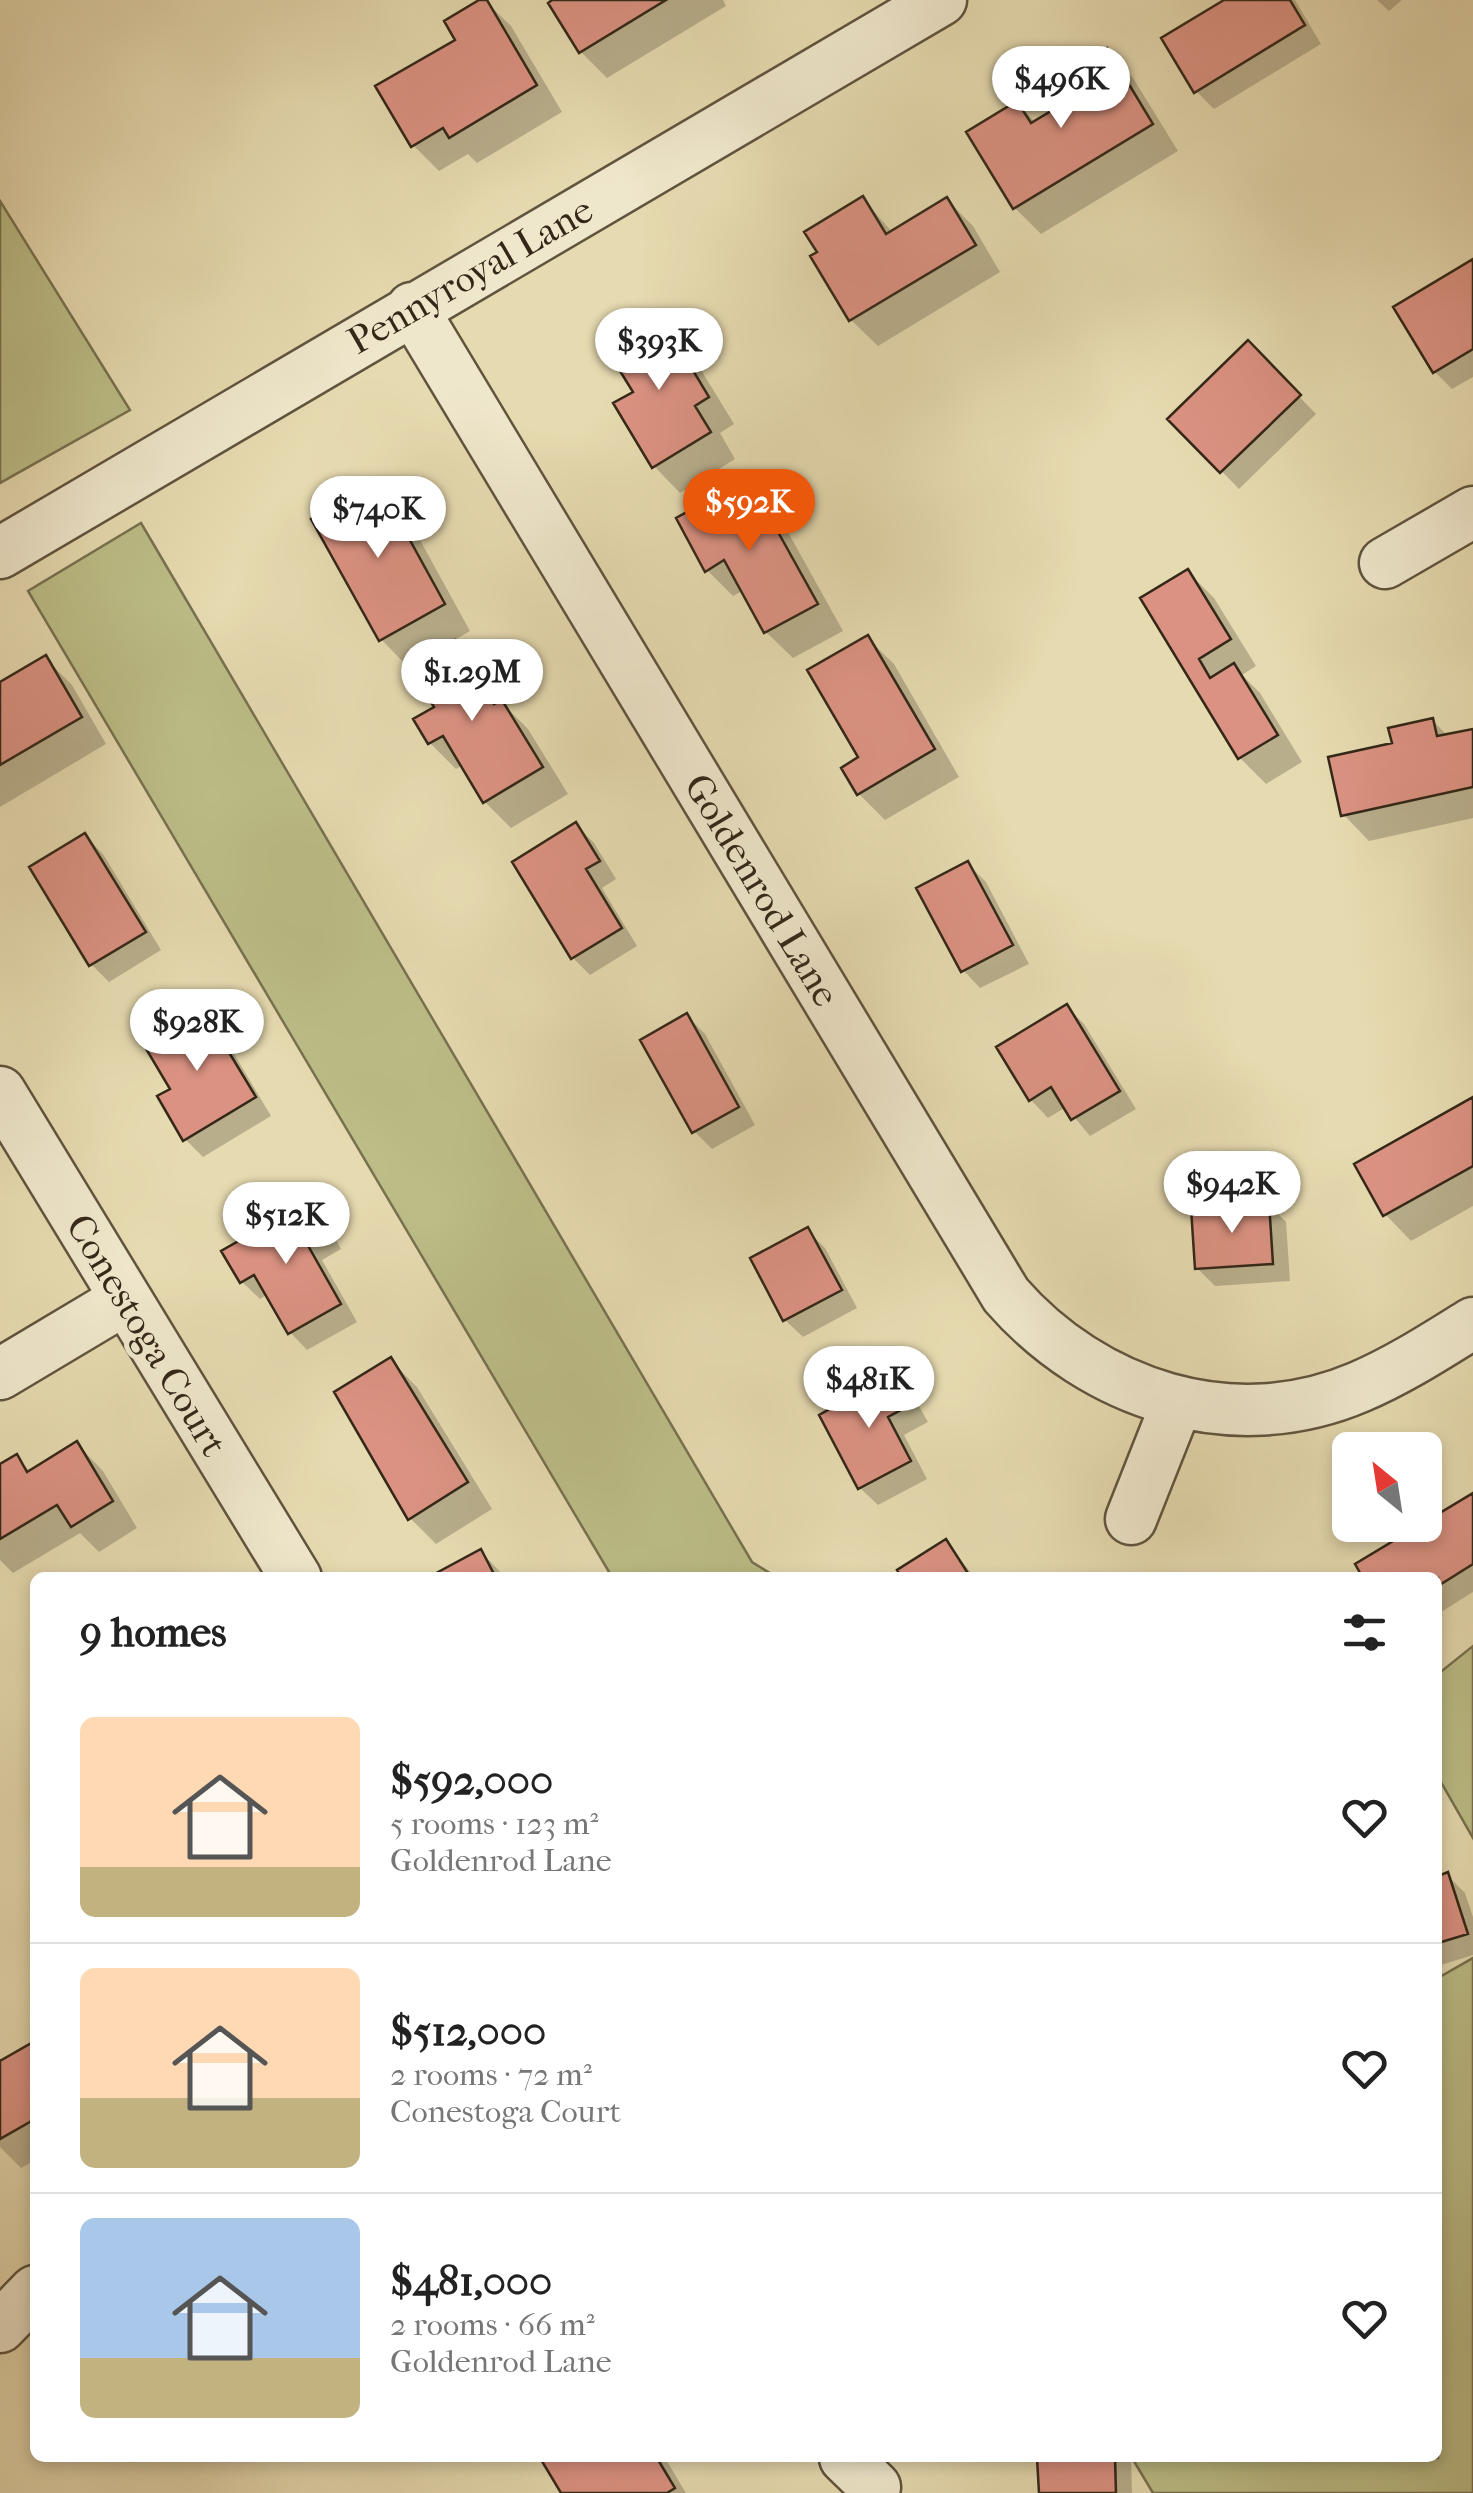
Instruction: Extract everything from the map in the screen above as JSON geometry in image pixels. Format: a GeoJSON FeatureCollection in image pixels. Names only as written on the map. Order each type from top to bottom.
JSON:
{"type":"FeatureCollection","features":[{"type":"Feature","properties":{"kind":"street","name":"Pennyroyal Lane"},"geometry":{"type":"LineString","coordinates":[[0,553],[941,0]]}},
{"type":"Feature","properties":{"kind":"street","name":"Goldenrod Lane"},"geometry":{"type":"LineString","coordinates":[[412,308],[1006,1295],[1030,1322],[1090,1370],[1177,1403],[1219,1410],[1306,1404],[1392,1372],[1473,1324]]}},
{"type":"Feature","properties":{"kind":"street"},"geometry":{"type":"LineString","coordinates":[[1385,564],[1473,512]]}},
{"type":"Feature","properties":{"kind":"street","name":"Conestoga Court"},"geometry":{"type":"LineString","coordinates":[[0,1092],[292,1572]]}},
{"type":"Feature","properties":{"kind":"street"},"geometry":{"type":"LineString","coordinates":[[0,1374],[124,1300]]}},
{"type":"Feature","properties":{"kind":"street"},"geometry":{"type":"LineString","coordinates":[[1131,1519],[1177,1403]]}},
{"type":"Feature","properties":{"kind":"street"},"geometry":{"type":"LineString","coordinates":[[0,2327],[30,2296]]}},
{"type":"Feature","properties":{"kind":"green space"},"geometry":{"type":"Polygon","coordinates":[[[0,201],[130,410],[0,483],[0,201]]]}},
{"type":"Feature","properties":{"kind":"green space"},"geometry":{"type":"Polygon","coordinates":[[[141,523],[752,1562],[768,1572],[609,1572],[28,591],[141,523]]]}},
{"type":"Feature","properties":{"kind":"green space"},"geometry":{"type":"Polygon","coordinates":[[[1473,1646],[1473,1838],[1442,1784],[1442,1671],[1473,1646]]]}},
{"type":"Feature","properties":{"kind":"green space"},"geometry":{"type":"Polygon","coordinates":[[[1473,1958],[1473,2493],[1153,2493],[1134,2462],[1442,2462],[1442,1976],[1473,1958]]]}},
{"type":"Feature","properties":{"kind":"building"},"geometry":{"type":"Polygon","coordinates":[[[479,0],[487,0],[537,85],[449,138],[443,128],[411,147],[375,86],[455,40],[444,21],[479,0]]]}},
{"type":"Feature","properties":{"kind":"building"},"geometry":{"type":"Polygon","coordinates":[[[666,0],[579,53],[548,3],[666,0]]]}},
{"type":"Feature","properties":{"kind":"building"},"geometry":{"type":"Polygon","coordinates":[[[1224,0],[1290,0],[1305,25],[1194,93],[1161,38],[1224,0]]]}},
{"type":"Feature","properties":{"kind":"building"},"geometry":{"type":"Polygon","coordinates":[[[1107,48],[1153,124],[1013,209],[966,132],[1017,101],[1031,123],[1069,100],[1056,79],[1107,48]]]}},
{"type":"Feature","properties":{"kind":"building"},"geometry":{"type":"Polygon","coordinates":[[[863,196],[886,234],[947,197],[976,245],[849,321],[810,256],[817,252],[804,232],[863,196]]]}},
{"type":"Feature","properties":{"kind":"building"},"geometry":{"type":"Polygon","coordinates":[[[1473,259],[1473,349],[1433,373],[1393,307],[1473,259]]]}},
{"type":"Feature","properties":{"kind":"building"},"geometry":{"type":"Polygon","coordinates":[[[661,317],[709,397],[695,406],[711,432],[652,468],[613,403],[633,392],[607,350],[661,317]]]}},
{"type":"Feature","properties":{"kind":"building"},"geometry":{"type":"Polygon","coordinates":[[[1248,340],[1301,395],[1220,473],[1167,419],[1248,340]]]}},
{"type":"Feature","properties":{"kind":"building"},"geometry":{"type":"Polygon","coordinates":[[[748,478],[818,604],[764,633],[724,560],[705,572],[676,518],[748,478]]]}},
{"type":"Feature","properties":{"kind":"building"},"geometry":{"type":"Polygon","coordinates":[[[378,482],[445,604],[379,641],[311,519],[378,482]]]}},
{"type":"Feature","properties":{"kind":"building"},"geometry":{"type":"Polygon","coordinates":[[[1188,569],[1231,639],[1199,659],[1210,678],[1234,663],[1278,735],[1238,759],[1140,598],[1188,569]]]}},
{"type":"Feature","properties":{"kind":"building"},"geometry":{"type":"Polygon","coordinates":[[[868,635],[935,749],[857,795],[841,768],[858,757],[807,670],[868,635]]]}},
{"type":"Feature","properties":{"kind":"building"},"geometry":{"type":"Polygon","coordinates":[[[455,640],[494,704],[502,700],[543,767],[483,803],[443,736],[428,744],[413,719],[434,707],[410,667],[455,640]]]}},
{"type":"Feature","properties":{"kind":"building"},"geometry":{"type":"Polygon","coordinates":[[[46,655],[82,717],[0,765],[0,682],[46,655]]]}},
{"type":"Feature","properties":{"kind":"building"},"geometry":{"type":"Polygon","coordinates":[[[1433,718],[1437,736],[1473,729],[1473,787],[1341,816],[1328,757],[1392,743],[1388,728],[1433,718]]]}},
{"type":"Feature","properties":{"kind":"building"},"geometry":{"type":"Polygon","coordinates":[[[576,822],[600,861],[586,869],[622,928],[571,959],[512,862],[576,822]]]}},
{"type":"Feature","properties":{"kind":"building"},"geometry":{"type":"Polygon","coordinates":[[[85,833],[146,932],[89,966],[29,867],[85,833]]]}},
{"type":"Feature","properties":{"kind":"building"},"geometry":{"type":"Polygon","coordinates":[[[968,861],[1013,945],[961,972],[916,888],[968,861]]]}},
{"type":"Feature","properties":{"kind":"building"},"geometry":{"type":"Polygon","coordinates":[[[1067,1004],[1120,1091],[1071,1120],[1051,1087],[1029,1101],[996,1047],[1067,1004]]]}},
{"type":"Feature","properties":{"kind":"building"},"geometry":{"type":"Polygon","coordinates":[[[201,1006],[256,1097],[183,1141],[157,1096],[170,1089],[142,1042],[201,1006]]]}},
{"type":"Feature","properties":{"kind":"building"},"geometry":{"type":"Polygon","coordinates":[[[687,1013],[739,1107],[692,1133],[640,1040],[687,1013]]]}},
{"type":"Feature","properties":{"kind":"building"},"geometry":{"type":"Polygon","coordinates":[[[1473,1097],[1473,1166],[1383,1216],[1354,1164],[1473,1097]]]}},
{"type":"Feature","properties":{"kind":"building"},"geometry":{"type":"Polygon","coordinates":[[[309,1201],[326,1230],[306,1242],[341,1304],[288,1334],[254,1275],[240,1283],[221,1251],[309,1201]]]}},
{"type":"Feature","properties":{"kind":"building"},"geometry":{"type":"Polygon","coordinates":[[[1269,1202],[1273,1264],[1195,1269],[1191,1208],[1269,1202]]]}},
{"type":"Feature","properties":{"kind":"building"},"geometry":{"type":"Polygon","coordinates":[[[808,1227],[842,1290],[783,1321],[750,1258],[808,1227]]]}},
{"type":"Feature","properties":{"kind":"building"},"geometry":{"type":"Polygon","coordinates":[[[391,1357],[468,1482],[408,1520],[334,1392],[391,1357]]]}},
{"type":"Feature","properties":{"kind":"building"},"geometry":{"type":"Polygon","coordinates":[[[895,1373],[912,1404],[888,1417],[911,1461],[858,1489],[819,1415],[895,1373]]]}},
{"type":"Feature","properties":{"kind":"building"},"geometry":{"type":"Polygon","coordinates":[[[77,1441],[113,1501],[71,1527],[57,1505],[0,1539],[0,1464],[17,1454],[27,1472],[77,1441]]]}},
{"type":"Feature","properties":{"kind":"building"},"geometry":{"type":"Polygon","coordinates":[[[1473,1493],[1473,1564],[1442,1583],[1442,1572],[1360,1572],[1355,1564],[1392,1542],[1442,1542],[1442,1512],[1473,1493]]]}},
{"type":"Feature","properties":{"kind":"building"},"geometry":{"type":"Polygon","coordinates":[[[946,1539],[967,1572],[898,1572],[946,1539]]]}},
{"type":"Feature","properties":{"kind":"building"},"geometry":{"type":"Polygon","coordinates":[[[481,1549],[493,1572],[438,1572],[481,1549]]]}},
{"type":"Feature","properties":{"kind":"building"},"geometry":{"type":"Polygon","coordinates":[[[1448,1872],[1468,1934],[1442,1942],[1442,1874],[1448,1872]]]}},
{"type":"Feature","properties":{"kind":"building"},"geometry":{"type":"Polygon","coordinates":[[[30,2044],[30,2122],[0,2139],[0,2061],[30,2044]]]}},
{"type":"Feature","properties":{"kind":"building"},"geometry":{"type":"Polygon","coordinates":[[[542,2462],[659,2462],[675,2488],[667,2493],[561,2493],[542,2462]]]}},
{"type":"Feature","properties":{"kind":"building"},"geometry":{"type":"Polygon","coordinates":[[[1037,2462],[1115,2462],[1116,2493],[1039,2493],[1037,2462]]]}}]}
